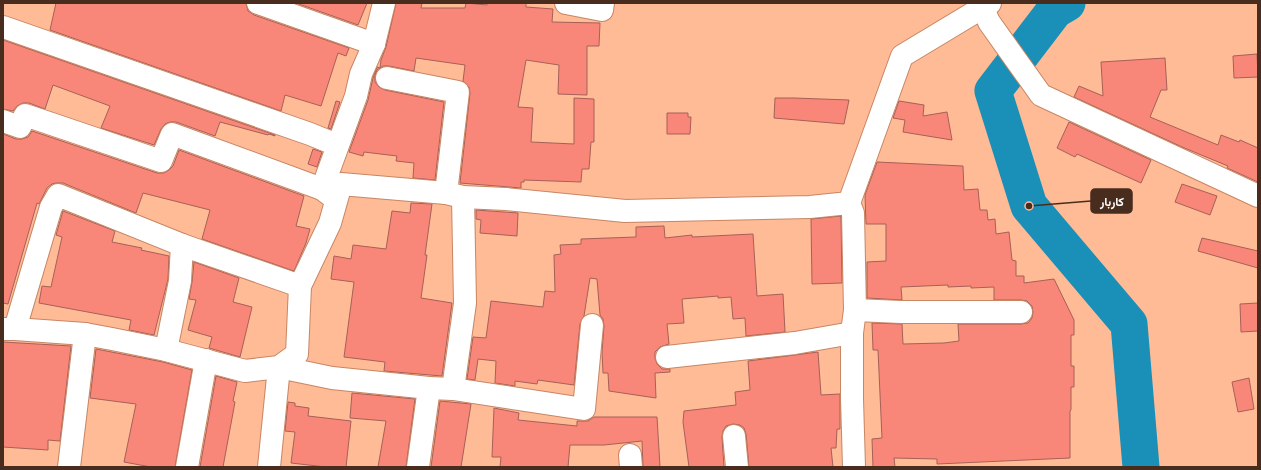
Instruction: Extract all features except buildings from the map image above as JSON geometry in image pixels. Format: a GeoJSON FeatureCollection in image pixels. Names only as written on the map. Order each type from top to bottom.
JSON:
{"type":"FeatureCollection","features":[{"type":"Feature","properties":{"kind":"street"},"geometry":{"type":"LineString","coordinates":[[258,3],[374,44]]}},
{"type":"Feature","properties":{"kind":"street"},"geometry":{"type":"LineString","coordinates":[[269,467],[279,368],[297,354],[300,286],[330,223],[329,194],[337,145],[356,96],[361,74],[374,44],[384,3]]}},
{"type":"Feature","properties":{"kind":"street"},"geometry":{"type":"LineString","coordinates":[[566,3],[602,10],[602,3]]}},
{"type":"Feature","properties":{"kind":"street"},"geometry":{"type":"LineString","coordinates":[[854,467],[852,333],[855,310],[854,213],[849,203],[902,56],[987,11],[1041,95],[1258,196]]}},
{"type":"Feature","properties":{"kind":"street"},"geometry":{"type":"LineString","coordinates":[[3,27],[310,134],[337,145]]}},
{"type":"Feature","properties":{"kind":"street"},"geometry":{"type":"LineString","coordinates":[[387,78],[458,92],[454,195],[465,304],[453,389]]}},
{"type":"Feature","properties":{"kind":"street"},"geometry":{"type":"LineString","coordinates":[[3,121],[20,127],[25,115],[161,161],[172,134],[329,194]]}},
{"type":"Feature","properties":{"kind":"street"},"geometry":{"type":"LineString","coordinates":[[329,194],[341,184],[625,211],[810,207],[849,203]]}},
{"type":"Feature","properties":{"kind":"street"},"geometry":{"type":"LineString","coordinates":[[300,286],[182,245],[58,195],[51,207],[9,329],[86,334],[166,350],[245,371],[279,368],[332,378],[453,389],[584,409],[592,325]]}},
{"type":"Feature","properties":{"kind":"street"},"geometry":{"type":"LineString","coordinates":[[166,350],[180,281],[182,245]]}},
{"type":"Feature","properties":{"kind":"street"},"geometry":{"type":"LineString","coordinates":[[855,310],[901,312],[1021,312]]}},
{"type":"Feature","properties":{"kind":"street"},"geometry":{"type":"LineString","coordinates":[[667,357],[795,343],[852,333]]}},
{"type":"Feature","properties":{"kind":"street"},"geometry":{"type":"LineString","coordinates":[[69,467],[86,334]]}},
{"type":"Feature","properties":{"kind":"street"},"geometry":{"type":"LineString","coordinates":[[187,467],[206,360]]}},
{"type":"Feature","properties":{"kind":"street"},"geometry":{"type":"LineString","coordinates":[[418,467],[429,388]]}},
{"type":"Feature","properties":{"kind":"street"},"geometry":{"type":"LineString","coordinates":[[734,436],[738,467]]}},
{"type":"Feature","properties":{"kind":"waterway"},"geometry":{"type":"LineString","coordinates":[[1067,3],[1055,10],[993,91],[1029,206],[1129,324],[1141,467]]}},
{"type":"Feature","properties":{"kind":"place","name":"کاربار"},"geometry":{"type":"Point","coordinates":[1029,206]}}]}
